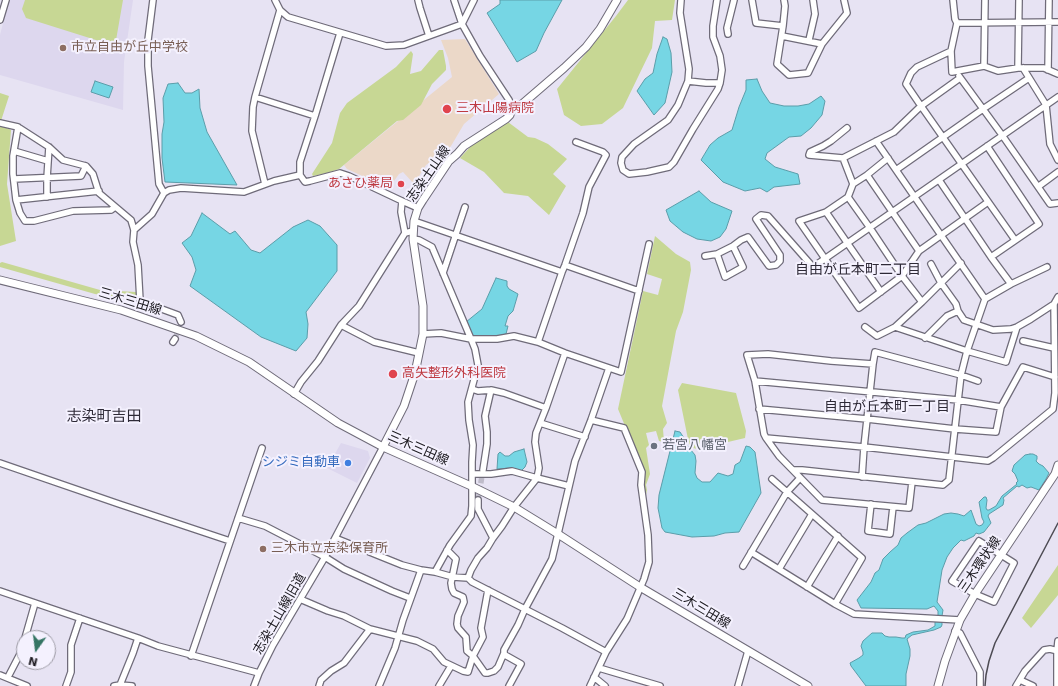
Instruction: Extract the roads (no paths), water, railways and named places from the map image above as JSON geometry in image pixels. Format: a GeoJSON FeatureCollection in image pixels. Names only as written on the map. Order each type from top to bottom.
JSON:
{"type":"FeatureCollection","features":[{"type":"Feature","properties":{"kind":"main road","name":"志染土山線"},"geometry":{"type":"LineString","coordinates":[[383,447],[404,406],[415,373],[423,334],[423,306],[413,239],[414,221],[418,208],[449,162],[464,146],[506,119],[510,115],[512,108],[521,105],[586,47],[600,29],[617,0]]}},
{"type":"Feature","properties":{"kind":"main road","name":"三木三田線"},"geometry":{"type":"LineString","coordinates":[[0,280],[121,310],[196,336],[249,362],[294,394],[338,422],[383,447],[514,507],[640,587],[808,686]]}},
{"type":"Feature","properties":{"kind":"main road","name":"三木環状線"},"geometry":{"type":"LineString","coordinates":[[938,686],[955,631],[960,620],[975,594],[1055,474],[1058,465]]}},
{"type":"Feature","properties":{"kind":"street"},"geometry":{"type":"LineString","coordinates":[[0,20],[6,0]]}},
{"type":"Feature","properties":{"kind":"street"},"geometry":{"type":"LineString","coordinates":[[152,0],[148,40],[148,66],[160,184],[164,193]]}},
{"type":"Feature","properties":{"kind":"street"},"geometry":{"type":"LineString","coordinates":[[275,0],[280,10],[288,17],[386,46],[404,45],[462,24],[474,0]]}},
{"type":"Feature","properties":{"kind":"street"},"geometry":{"type":"LineString","coordinates":[[418,0],[430,36]]}},
{"type":"Feature","properties":{"kind":"street"},"geometry":{"type":"LineString","coordinates":[[454,0],[462,24],[480,56],[509,100],[512,108]]}},
{"type":"Feature","properties":{"kind":"street"},"geometry":{"type":"LineString","coordinates":[[680,0],[680,13],[689,69],[688,81],[678,105],[668,120],[634,144],[622,157],[621,163],[623,170],[629,174],[669,167],[674,162],[718,89],[722,70],[720,56],[713,37],[717,0]]}},
{"type":"Feature","properties":{"kind":"street"},"geometry":{"type":"LineString","coordinates":[[728,34],[727,28],[734,0]]}},
{"type":"Feature","properties":{"kind":"street"},"geometry":{"type":"LineString","coordinates":[[752,0],[756,23],[783,26]]}},
{"type":"Feature","properties":{"kind":"street"},"geometry":{"type":"LineString","coordinates":[[784,0],[785,6],[778,64],[789,75],[808,73],[822,44],[847,14],[844,0]]}},
{"type":"Feature","properties":{"kind":"street"},"geometry":{"type":"LineString","coordinates":[[809,40],[815,14],[813,0]]}},
{"type":"Feature","properties":{"kind":"street"},"geometry":{"type":"LineString","coordinates":[[953,0],[957,23],[951,51],[952,72],[984,66],[998,71],[1020,68],[1044,68],[1058,74]]}},
{"type":"Feature","properties":{"kind":"street"},"geometry":{"type":"LineString","coordinates":[[984,66],[985,0]]}},
{"type":"Feature","properties":{"kind":"street"},"geometry":{"type":"LineString","coordinates":[[1019,0],[1020,68],[1029,78],[1046,105],[1050,144],[1058,160]]}},
{"type":"Feature","properties":{"kind":"street"},"geometry":{"type":"LineString","coordinates":[[1048,70],[1049,0]]}},
{"type":"Feature","properties":{"kind":"street"},"geometry":{"type":"LineString","coordinates":[[265,184],[252,131],[253,107],[280,10]]}},
{"type":"Feature","properties":{"kind":"street"},"geometry":{"type":"LineString","coordinates":[[957,23],[1058,22]]}},
{"type":"Feature","properties":{"kind":"street"},"geometry":{"type":"LineString","coordinates":[[340,33],[300,162],[300,175],[304,182],[340,173],[418,208]]}},
{"type":"Feature","properties":{"kind":"street"},"geometry":{"type":"LineString","coordinates":[[782,36],[809,40],[822,44]]}},
{"type":"Feature","properties":{"kind":"street"},"geometry":{"type":"LineString","coordinates":[[951,51],[917,67],[911,73],[906,84],[1015,240]]}},
{"type":"Feature","properties":{"kind":"street"},"geometry":{"type":"LineString","coordinates":[[956,71],[1050,204],[1058,203]]}},
{"type":"Feature","properties":{"kind":"street"},"geometry":{"type":"LineString","coordinates":[[847,128],[831,141],[810,152],[809,155],[843,158],[894,132],[921,106],[960,78]]}},
{"type":"Feature","properties":{"kind":"street"},"geometry":{"type":"LineString","coordinates":[[896,170],[1029,78]]}},
{"type":"Feature","properties":{"kind":"street"},"geometry":{"type":"LineString","coordinates":[[688,81],[720,83]]}},
{"type":"Feature","properties":{"kind":"street"},"geometry":{"type":"LineString","coordinates":[[256,97],[315,116]]}},
{"type":"Feature","properties":{"kind":"street"},"geometry":{"type":"LineString","coordinates":[[705,256],[717,254],[741,240],[748,238],[769,266],[776,265],[780,261],[780,255],[756,219],[761,214],[768,216],[813,267],[1058,97]]}},
{"type":"Feature","properties":{"kind":"street"},"geometry":{"type":"LineString","coordinates":[[0,123],[18,127],[49,148],[63,160],[86,166],[93,174],[99,193],[131,220],[134,230],[133,242],[138,265],[140,301],[178,315],[181,322]]}},
{"type":"Feature","properties":{"kind":"street"},"geometry":{"type":"LineString","coordinates":[[18,127],[14,151],[14,179],[16,200],[20,213],[25,220],[34,221],[73,211],[111,210],[115,207]]}},
{"type":"Feature","properties":{"kind":"street"},"geometry":{"type":"LineString","coordinates":[[876,141],[985,299]]}},
{"type":"Feature","properties":{"kind":"street"},"geometry":{"type":"LineString","coordinates":[[538,342],[583,213],[589,186],[606,155],[576,142]]}},
{"type":"Feature","properties":{"kind":"street"},"geometry":{"type":"LineString","coordinates":[[987,146],[1039,224],[991,256]]}},
{"type":"Feature","properties":{"kind":"street"},"geometry":{"type":"LineString","coordinates":[[47,197],[49,148]]}},
{"type":"Feature","properties":{"kind":"street"},"geometry":{"type":"LineString","coordinates":[[14,151],[48,161]]}},
{"type":"Feature","properties":{"kind":"street"},"geometry":{"type":"LineString","coordinates":[[843,158],[853,184]]}},
{"type":"Feature","properties":{"kind":"street"},"geometry":{"type":"LineString","coordinates":[[888,158],[853,184],[848,197],[826,212],[799,221],[858,308],[902,276],[919,251],[988,202]]}},
{"type":"Feature","properties":{"kind":"street"},"geometry":{"type":"LineString","coordinates":[[14,179],[81,176],[86,166]]}},
{"type":"Feature","properties":{"kind":"street"},"geometry":{"type":"LineString","coordinates":[[1038,186],[1058,172]]}},
{"type":"Feature","properties":{"kind":"street"},"geometry":{"type":"LineString","coordinates":[[134,230],[152,214],[164,193],[169,190],[181,188],[244,192],[274,181],[300,175]]}},
{"type":"Feature","properties":{"kind":"street"},"geometry":{"type":"LineString","coordinates":[[867,175],[919,251]]}},
{"type":"Feature","properties":{"kind":"street"},"geometry":{"type":"LineString","coordinates":[[939,180],[1011,284]]}},
{"type":"Feature","properties":{"kind":"street"},"geometry":{"type":"LineString","coordinates":[[16,200],[99,192]]}},
{"type":"Feature","properties":{"kind":"street"},"geometry":{"type":"LineString","coordinates":[[848,197],[902,276],[922,302]]}},
{"type":"Feature","properties":{"kind":"street"},"geometry":{"type":"LineString","coordinates":[[294,394],[301,382],[318,361],[341,325],[359,306],[405,233],[401,212],[402,201]]}},
{"type":"Feature","properties":{"kind":"street"},"geometry":{"type":"LineString","coordinates":[[443,274],[465,208]]}},
{"type":"Feature","properties":{"kind":"street"},"geometry":{"type":"LineString","coordinates":[[826,212],[880,292]]}},
{"type":"Feature","properties":{"kind":"street"},"geometry":{"type":"LineString","coordinates":[[414,221],[562,272]]}},
{"type":"Feature","properties":{"kind":"street"},"geometry":{"type":"LineString","coordinates":[[405,233],[413,231]]}},
{"type":"Feature","properties":{"kind":"street"},"geometry":{"type":"LineString","coordinates":[[413,239],[419,240],[432,247],[475,349],[478,365],[468,402],[473,445],[471,516],[447,550],[435,572]]}},
{"type":"Feature","properties":{"kind":"street"},"geometry":{"type":"LineString","coordinates":[[423,334],[441,333],[471,339],[498,339],[514,336],[538,342],[621,372],[649,244]]}},
{"type":"Feature","properties":{"kind":"street"},"geometry":{"type":"LineString","coordinates":[[717,254],[725,277],[743,267],[733,246]]}},
{"type":"Feature","properties":{"kind":"street"},"geometry":{"type":"LineString","coordinates":[[865,328],[877,336],[895,327],[961,263]]}},
{"type":"Feature","properties":{"kind":"street"},"geometry":{"type":"LineString","coordinates":[[931,264],[941,283],[956,304],[958,312],[964,320],[993,330],[1011,329],[1017,327],[1054,304],[1058,297]]}},
{"type":"Feature","properties":{"kind":"street"},"geometry":{"type":"LineString","coordinates":[[565,266],[638,290]]}},
{"type":"Feature","properties":{"kind":"street"},"geometry":{"type":"LineString","coordinates":[[794,470],[943,485],[949,480],[961,375],[967,351],[985,299],[1047,266]]}},
{"type":"Feature","properties":{"kind":"street"},"geometry":{"type":"LineString","coordinates":[[766,438],[952,457],[988,460],[993,458],[1056,410],[1054,304]]}},
{"type":"Feature","properties":{"kind":"street"},"geometry":{"type":"LineString","coordinates":[[925,338],[947,316],[958,312]]}},
{"type":"Feature","properties":{"kind":"street"},"geometry":{"type":"LineString","coordinates":[[341,325],[374,342],[419,353]]}},
{"type":"Feature","properties":{"kind":"street"},"geometry":{"type":"LineString","coordinates":[[895,327],[925,338],[1006,362],[1017,327]]}},
{"type":"Feature","properties":{"kind":"street"},"geometry":{"type":"LineString","coordinates":[[1023,341],[1054,348]]}},
{"type":"Feature","properties":{"kind":"street"},"geometry":{"type":"LineString","coordinates":[[862,476],[875,352],[978,381]]}},
{"type":"Feature","properties":{"kind":"street"},"geometry":{"type":"LineString","coordinates":[[468,578],[478,558],[514,507],[537,478],[539,468],[535,442],[536,433],[566,353]]}},
{"type":"Feature","properties":{"kind":"street"},"geometry":{"type":"LineString","coordinates":[[873,364],[768,354],[747,355],[754,380],[766,438],[779,456],[822,500],[909,508],[912,482]]}},
{"type":"Feature","properties":{"kind":"street"},"geometry":{"type":"LineString","coordinates":[[760,409],[996,432],[1001,407],[1023,367],[1055,377]]}},
{"type":"Feature","properties":{"kind":"street"},"geometry":{"type":"LineString","coordinates":[[447,550],[456,559],[451,584],[452,589],[463,598],[464,602],[458,616],[458,628],[466,637],[467,651],[473,656],[485,673],[488,674],[498,667],[525,609],[552,560],[575,461],[609,368]]}},
{"type":"Feature","properties":{"kind":"street"},"geometry":{"type":"LineString","coordinates":[[754,380],[958,400],[1001,407]]}},
{"type":"Feature","properties":{"kind":"street"},"geometry":{"type":"LineString","coordinates":[[472,389],[478,391],[491,390],[504,393],[546,408]]}},
{"type":"Feature","properties":{"kind":"street"},"geometry":{"type":"LineString","coordinates":[[483,470],[487,444],[485,416],[491,390]]}},
{"type":"Feature","properties":{"kind":"street"},"geometry":{"type":"LineString","coordinates":[[590,686],[606,652],[627,619],[649,562],[648,535],[641,485],[642,472],[624,428],[591,420]]}},
{"type":"Feature","properties":{"kind":"street"},"geometry":{"type":"LineString","coordinates":[[540,423],[585,437]]}},
{"type":"Feature","properties":{"kind":"street","name":"志染土山線旧道"},"geometry":{"type":"LineString","coordinates":[[254,686],[273,645],[325,557],[383,447]]}},
{"type":"Feature","properties":{"kind":"street"},"geometry":{"type":"LineString","coordinates":[[192,656],[262,448]]}},
{"type":"Feature","properties":{"kind":"street"},"geometry":{"type":"LineString","coordinates":[[0,463],[230,541]]}},
{"type":"Feature","properties":{"kind":"street"},"geometry":{"type":"LineString","coordinates":[[472,474],[491,474],[512,471],[569,486]]}},
{"type":"Feature","properties":{"kind":"street"},"geometry":{"type":"LineString","coordinates":[[743,566],[787,492],[800,478]]}},
{"type":"Feature","properties":{"kind":"street"},"geometry":{"type":"LineString","coordinates":[[772,479],[862,558],[835,604]]}},
{"type":"Feature","properties":{"kind":"street"},"geometry":{"type":"LineString","coordinates":[[478,500],[478,509],[493,538]]}},
{"type":"Feature","properties":{"kind":"street"},"geometry":{"type":"LineString","coordinates":[[871,504],[868,531],[890,534],[892,507]]}},
{"type":"Feature","properties":{"kind":"street"},"geometry":{"type":"LineString","coordinates":[[779,569],[812,514]]}},
{"type":"Feature","properties":{"kind":"street"},"geometry":{"type":"LineString","coordinates":[[238,518],[265,526],[344,568],[410,598]]}},
{"type":"Feature","properties":{"kind":"street"},"geometry":{"type":"LineString","coordinates":[[807,587],[838,536]]}},
{"type":"Feature","properties":{"kind":"street"},"geometry":{"type":"LineString","coordinates":[[335,538],[402,565],[453,577],[468,578],[472,582],[606,652]]}},
{"type":"Feature","properties":{"kind":"street"},"geometry":{"type":"LineString","coordinates":[[979,541],[1001,555],[1014,563],[994,602],[975,594],[952,581],[979,541]]}},
{"type":"Feature","properties":{"kind":"street"},"geometry":{"type":"LineString","coordinates":[[751,552],[835,604],[854,614],[960,620]]}},
{"type":"Feature","properties":{"kind":"street"},"geometry":{"type":"LineString","coordinates":[[379,686],[396,648],[410,598],[421,570]]}},
{"type":"Feature","properties":{"kind":"street"},"geometry":{"type":"LineString","coordinates":[[300,599],[344,616],[370,629],[417,641],[433,649],[444,662],[468,672],[473,656],[483,637],[481,628],[488,590]]}},
{"type":"Feature","properties":{"kind":"street"},"geometry":{"type":"LineString","coordinates":[[0,591],[158,646],[259,673]]}},
{"type":"Feature","properties":{"kind":"street"},"geometry":{"type":"LineString","coordinates":[[27,630],[35,603]]}},
{"type":"Feature","properties":{"kind":"street"},"geometry":{"type":"LineString","coordinates":[[66,686],[71,672],[72,645],[80,618]]}},
{"type":"Feature","properties":{"kind":"street"},"geometry":{"type":"LineString","coordinates":[[318,686],[321,680],[331,671],[344,663],[370,629]]}},
{"type":"Feature","properties":{"kind":"street"},"geometry":{"type":"LineString","coordinates":[[955,631],[960,633],[980,672],[980,686]]}},
{"type":"Feature","properties":{"kind":"street"},"geometry":{"type":"LineString","coordinates":[[132,686],[117,685],[133,653],[138,638]]}},
{"type":"Feature","properties":{"kind":"street"},"geometry":{"type":"LineString","coordinates":[[1057,686],[1058,642]]}},
{"type":"Feature","properties":{"kind":"street"},"geometry":{"type":"LineString","coordinates":[[1016,686],[1025,671],[1044,650],[1050,649],[1057,651]]}},
{"type":"Feature","properties":{"kind":"street"},"geometry":{"type":"LineString","coordinates":[[738,686],[748,651]]}},
{"type":"Feature","properties":{"kind":"street"},"geometry":{"type":"LineString","coordinates":[[504,653],[521,664],[509,686]]}},
{"type":"Feature","properties":{"kind":"street"},"geometry":{"type":"LineString","coordinates":[[8,677],[16,662]]}},
{"type":"Feature","properties":{"kind":"street"},"geometry":{"type":"LineString","coordinates":[[439,686],[451,666]]}},
{"type":"Feature","properties":{"kind":"street"},"geometry":{"type":"LineString","coordinates":[[599,668],[660,686]]}},
{"type":"Feature","properties":{"kind":"street"},"geometry":{"type":"LineString","coordinates":[[0,675],[8,677],[14,684],[27,686]]}},
{"type":"Feature","properties":{"kind":"street"},"geometry":{"type":"LineString","coordinates":[[594,677],[605,686]]}},
{"type":"Feature","properties":{"kind":"street"},"geometry":{"type":"LineString","coordinates":[[1020,680],[1033,686]]}},
{"type":"Feature","properties":{"kind":"water"},"geometry":{"type":"Polygon","coordinates":[[[500,0],[562,0],[536,51],[517,62],[487,13],[500,4],[500,0]]]}},
{"type":"Feature","properties":{"kind":"water"},"geometry":{"type":"Polygon","coordinates":[[[663,37],[667,39],[671,53],[672,72],[665,103],[654,115],[637,91],[645,79],[653,73],[657,54],[663,37]]]}},
{"type":"Feature","properties":{"kind":"water"},"geometry":{"type":"Polygon","coordinates":[[[757,79],[762,91],[770,103],[784,106],[798,106],[809,104],[821,96],[825,101],[822,115],[811,128],[801,136],[789,137],[767,153],[765,159],[775,167],[798,174],[800,184],[774,187],[767,192],[760,188],[745,191],[723,182],[701,160],[710,145],[718,138],[732,130],[746,90],[746,80],[757,79]]]}},
{"type":"Feature","properties":{"kind":"water"},"geometry":{"type":"Polygon","coordinates":[[[95,81],[113,87],[109,98],[91,92],[95,81]]]}},
{"type":"Feature","properties":{"kind":"water"},"geometry":{"type":"Polygon","coordinates":[[[178,83],[185,93],[192,93],[199,89],[200,108],[207,132],[237,185],[165,182],[162,158],[162,134],[164,122],[163,98],[168,84],[178,83]]]}},
{"type":"Feature","properties":{"kind":"water"},"geometry":{"type":"Polygon","coordinates":[[[699,191],[711,202],[732,211],[726,229],[720,237],[711,241],[697,239],[683,232],[670,221],[666,210],[699,191]]]}},
{"type":"Feature","properties":{"kind":"water"},"geometry":{"type":"Polygon","coordinates":[[[202,213],[230,234],[235,231],[251,250],[260,253],[293,227],[308,220],[320,226],[337,245],[337,271],[306,312],[308,324],[307,338],[296,351],[261,337],[190,286],[196,270],[192,257],[182,243],[191,236],[202,213]]]}},
{"type":"Feature","properties":{"kind":"water"},"geometry":{"type":"Polygon","coordinates":[[[496,278],[507,281],[507,286],[509,289],[518,294],[513,311],[508,316],[505,326],[508,326],[506,334],[492,337],[474,337],[472,336],[466,322],[482,309],[496,278]]]}},
{"type":"Feature","properties":{"kind":"water"},"geometry":{"type":"Polygon","coordinates":[[[675,431],[680,432],[686,444],[695,455],[695,473],[697,478],[702,482],[710,482],[718,473],[728,476],[733,474],[735,465],[740,462],[746,446],[750,447],[755,452],[761,493],[739,532],[725,533],[714,536],[692,537],[665,532],[662,528],[658,508],[659,495],[675,431]]]}},
{"type":"Feature","properties":{"kind":"water"},"geometry":{"type":"Polygon","coordinates":[[[524,449],[527,462],[521,471],[511,468],[497,469],[498,454],[500,452],[505,456],[509,456],[514,452],[524,449]]]}},
{"type":"Feature","properties":{"kind":"water"},"geometry":{"type":"Polygon","coordinates":[[[1030,454],[1037,456],[1036,461],[1049,473],[1046,479],[1039,490],[1031,487],[1027,488],[1022,485],[1019,487],[1017,486],[1003,498],[1003,505],[989,514],[988,516],[991,523],[984,532],[979,534],[976,533],[974,536],[964,541],[961,540],[953,548],[947,557],[942,570],[937,602],[943,610],[942,616],[938,616],[938,611],[934,606],[927,609],[861,608],[857,600],[871,582],[875,573],[879,570],[883,559],[898,545],[901,538],[918,525],[926,523],[944,514],[951,513],[964,516],[971,510],[976,524],[979,526],[982,525],[984,522],[979,502],[986,497],[987,510],[996,506],[1002,496],[1017,484],[1016,483],[1018,481],[1012,471],[1014,465],[1025,455],[1030,454]]]}},
{"type":"Feature","properties":{"kind":"water"},"geometry":{"type":"Polygon","coordinates":[[[935,621],[942,621],[941,627],[912,635],[907,639],[910,649],[910,656],[906,674],[906,686],[866,686],[851,666],[850,663],[863,655],[861,646],[863,641],[872,633],[882,633],[889,637],[905,638],[906,635],[913,632],[928,630],[935,626],[935,621]]]}},
{"type":"Feature","properties":{"kind":"tunnel"},"geometry":{"type":"LineString","coordinates":[[175,339],[181,322]]}},
{"type":"Feature","properties":{"kind":"tunnel"},"geometry":{"type":"LineString","coordinates":[[478,500],[483,470]]}},
{"type":"Feature","properties":{"kind":"railway"},"geometry":{"type":"LineString","coordinates":[[985,686],[989,661],[995,643],[1058,523]]}},
{"type":"Feature","properties":{"kind":"place","name":"市立自由が丘中学校"},"geometry":{"type":"Point","coordinates":[63,48]}},
{"type":"Feature","properties":{"kind":"place","name":"三木山陽病院"},"geometry":{"type":"Point","coordinates":[447,109]}},
{"type":"Feature","properties":{"kind":"place","name":"あさひ薬局"},"geometry":{"type":"Point","coordinates":[401,184]}},
{"type":"Feature","properties":{"kind":"place","name":"高矢整形外科医院"},"geometry":{"type":"Point","coordinates":[393,374]}},
{"type":"Feature","properties":{"kind":"place","name":"若宮八幡宮"},"geometry":{"type":"Point","coordinates":[654,446]}},
{"type":"Feature","properties":{"kind":"place","name":"シジミ自動車"},"geometry":{"type":"Point","coordinates":[348,463]}},
{"type":"Feature","properties":{"kind":"place","name":"三木市立志染保育所"},"geometry":{"type":"Point","coordinates":[263,549]}},
{"type":"Feature","properties":{"kind":"district","name":"自由が丘本町二丁目"},"geometry":{"type":"Point","coordinates":[858,270]}},
{"type":"Feature","properties":{"kind":"district","name":"自由が丘本町一丁目"},"geometry":{"type":"Point","coordinates":[887,407]}},
{"type":"Feature","properties":{"kind":"district","name":"志染町吉田"},"geometry":{"type":"Point","coordinates":[104,417]}}]}
